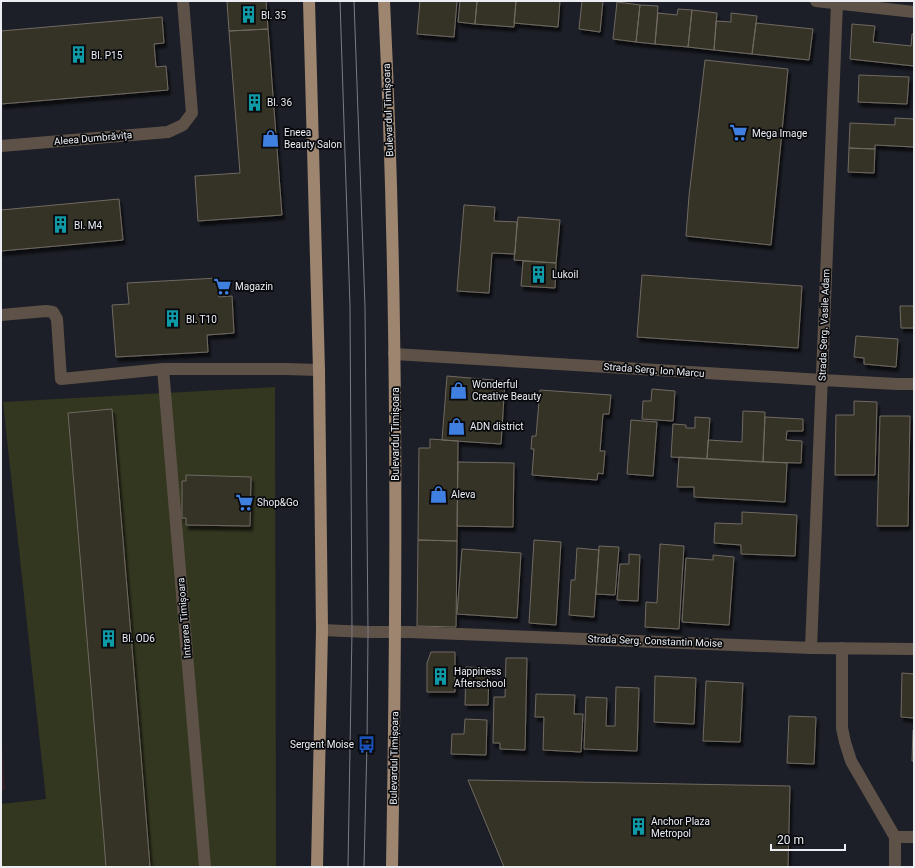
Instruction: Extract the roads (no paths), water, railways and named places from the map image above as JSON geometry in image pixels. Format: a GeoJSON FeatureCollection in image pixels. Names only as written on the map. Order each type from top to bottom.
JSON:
{"type":"FeatureCollection","features":[{"type":"Feature","properties":{"kind":"main road"},"geometry":{"type":"LineString","coordinates":[[309,1],[319,370],[322,630],[317,867]]}},
{"type":"Feature","properties":{"kind":"main road","name":"Bulevardul Timișoara"},"geometry":{"type":"LineString","coordinates":[[384,1],[391,171],[394,354],[396,632],[392,867]]}},
{"type":"Feature","properties":{"kind":"street","name":"Aleea Dumbrăvița"},"geometry":{"type":"LineString","coordinates":[[1,146],[168,132],[183,125],[192,113],[183,1]]}},
{"type":"Feature","properties":{"kind":"street"},"geometry":{"type":"LineString","coordinates":[[816,1],[914,12]]}},
{"type":"Feature","properties":{"kind":"street","name":"Strada Serg. Vasile Adam"},"geometry":{"type":"LineString","coordinates":[[811,648],[837,3]]}},
{"type":"Feature","properties":{"kind":"street"},"geometry":{"type":"LineString","coordinates":[[1,315],[46,311],[52,312],[57,319],[61,378],[163,369],[319,370]]}},
{"type":"Feature","properties":{"kind":"street","name":"Strada Serg. Ion Marcu"},"geometry":{"type":"LineString","coordinates":[[394,354],[822,380],[914,384]]}},
{"type":"Feature","properties":{"kind":"street","name":"Intrarea Timișoara"},"geometry":{"type":"LineString","coordinates":[[163,369],[205,867]]}},
{"type":"Feature","properties":{"kind":"street","name":"Strada Serg. Constantin Moise"},"geometry":{"type":"LineString","coordinates":[[322,630],[811,648],[914,649]]}},
{"type":"Feature","properties":{"kind":"street"},"geometry":{"type":"LineString","coordinates":[[842,648],[842,728],[845,742],[851,761],[895,837],[895,867]]}},
{"type":"Feature","properties":{"kind":"street"},"geometry":{"type":"LineString","coordinates":[[895,837],[914,837]]}},
{"type":"Feature","properties":{"kind":"tram line"},"geometry":{"type":"LineString","coordinates":[[340,1],[350,306],[352,631],[348,867]]}},
{"type":"Feature","properties":{"kind":"tram line"},"geometry":{"type":"LineString","coordinates":[[354,1],[365,307],[368,632],[364,867]]}},
{"type":"Feature","properties":{"kind":"place","name":"Bl. 35"},"geometry":{"type":"Point","coordinates":[248,15]}},
{"type":"Feature","properties":{"kind":"place","name":"Bl. P15"},"geometry":{"type":"Point","coordinates":[78,55]}},
{"type":"Feature","properties":{"kind":"place","name":"Bl. 36"},"geometry":{"type":"Point","coordinates":[254,102]}},
{"type":"Feature","properties":{"kind":"place","name":"Mega Image"},"geometry":{"type":"Point","coordinates":[739,133]}},
{"type":"Feature","properties":{"kind":"place","name":"Eneea Beauty Salon"},"geometry":{"type":"Point","coordinates":[271,138]}},
{"type":"Feature","properties":{"kind":"place","name":"Bl. M4"},"geometry":{"type":"Point","coordinates":[61,225]}},
{"type":"Feature","properties":{"kind":"place","name":"Lukoil"},"geometry":{"type":"Point","coordinates":[539,274]}},
{"type":"Feature","properties":{"kind":"place","name":"Magazin"},"geometry":{"type":"Point","coordinates":[222,286]}},
{"type":"Feature","properties":{"kind":"place","name":"Bl. T10"},"geometry":{"type":"Point","coordinates":[173,319]}},
{"type":"Feature","properties":{"kind":"place","name":"Wonderful Creative Beauty"},"geometry":{"type":"Point","coordinates":[459,390]}},
{"type":"Feature","properties":{"kind":"place","name":"ADN district"},"geometry":{"type":"Point","coordinates":[457,426]}},
{"type":"Feature","properties":{"kind":"place","name":"Aleva"},"geometry":{"type":"Point","coordinates":[438,494]}},
{"type":"Feature","properties":{"kind":"place","name":"Shop&Go"},"geometry":{"type":"Point","coordinates":[244,502]}},
{"type":"Feature","properties":{"kind":"place","name":"Bl. OD6"},"geometry":{"type":"Point","coordinates":[109,638]}},
{"type":"Feature","properties":{"kind":"place","name":"Happiness Afterschool"},"geometry":{"type":"Point","coordinates":[441,677]}},
{"type":"Feature","properties":{"kind":"place","name":"Sergent Moise"},"geometry":{"type":"Point","coordinates":[367,744]}},
{"type":"Feature","properties":{"kind":"place","name":"Anchor Plaza Metropol"},"geometry":{"type":"Point","coordinates":[638,827]}}]}
